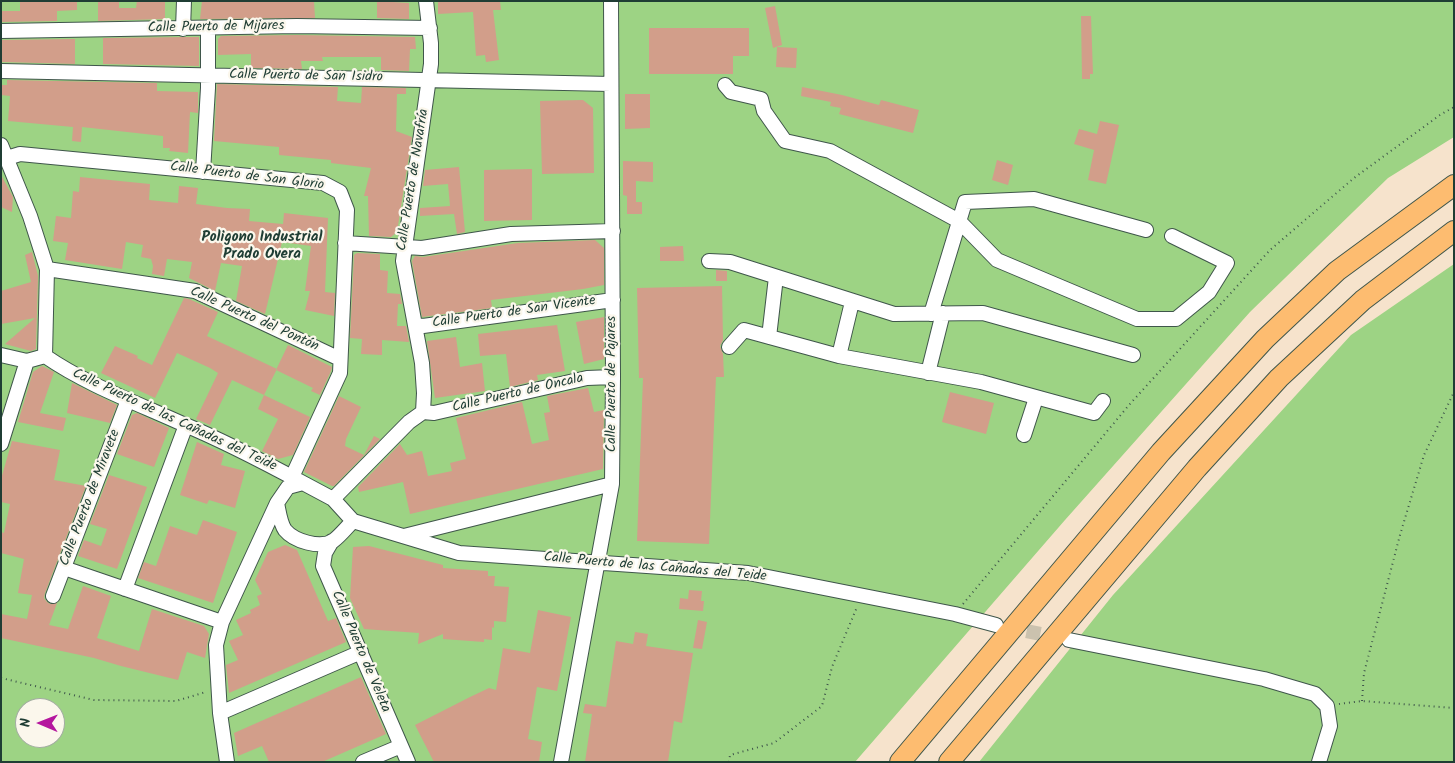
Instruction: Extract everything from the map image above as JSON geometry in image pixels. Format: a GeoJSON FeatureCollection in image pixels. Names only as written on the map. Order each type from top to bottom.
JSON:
{"type":"FeatureCollection","features":[{"type":"Feature","properties":{"kind":"highway"},"geometry":{"type":"LineString","coordinates":[[900,762],[1161,452],[1265,339],[1337,271],[1454,185]]}},
{"type":"Feature","properties":{"kind":"highway"},"geometry":{"type":"LineString","coordinates":[[949,762],[1197,468],[1279,378],[1363,300],[1454,231]]}},
{"type":"Feature","properties":{"kind":"street"},"geometry":{"type":"LineString","coordinates":[[183,29],[184,1]]}},
{"type":"Feature","properties":{"kind":"street","name":"Calle Puerto de Navafría"},"geometry":{"type":"LineString","coordinates":[[422,412],[424,393],[422,363],[403,261],[403,247],[431,64],[430,28],[426,1]]}},
{"type":"Feature","properties":{"kind":"street","name":"Calle Puerto de Pajares"},"geometry":{"type":"LineString","coordinates":[[561,762],[612,484],[613,231],[611,1]]}},
{"type":"Feature","properties":{"kind":"street","name":"Calle Puerto de Mijares"},"geometry":{"type":"LineString","coordinates":[[1,32],[297,26],[430,28]]}},
{"type":"Feature","properties":{"kind":"street"},"geometry":{"type":"LineString","coordinates":[[203,172],[208,75],[208,28]]}},
{"type":"Feature","properties":{"kind":"street","name":"Calle Puerto de San Isidro"},"geometry":{"type":"LineString","coordinates":[[1,71],[611,84]]}},
{"type":"Feature","properties":{"kind":"street"},"geometry":{"type":"LineString","coordinates":[[726,85],[731,92],[761,99],[764,111],[785,141],[830,152],[959,221],[997,260],[1137,319],[1176,319],[1208,292],[1227,263],[1172,236]]}},
{"type":"Feature","properties":{"kind":"street"},"geometry":{"type":"LineString","coordinates":[[1,145],[30,216],[47,269],[45,356],[27,361],[1,355]]}},
{"type":"Feature","properties":{"kind":"street","name":"Calle Puerto de San Glorio"},"geometry":{"type":"LineString","coordinates":[[7,158],[20,154],[323,183],[340,192],[347,210],[340,373],[298,480]]}},
{"type":"Feature","properties":{"kind":"street"},"geometry":{"type":"LineString","coordinates":[[928,373],[937,314],[965,202],[1034,199],[1146,230]]}},
{"type":"Feature","properties":{"kind":"street"},"geometry":{"type":"LineString","coordinates":[[345,243],[422,248],[511,234],[613,231]]}},
{"type":"Feature","properties":{"kind":"street"},"geometry":{"type":"LineString","coordinates":[[709,262],[730,262],[894,314],[983,313],[1133,355]]}},
{"type":"Feature","properties":{"kind":"street","name":"Calle Puerto del Pontón"},"geometry":{"type":"LineString","coordinates":[[47,269],[195,291],[340,359]]}},
{"type":"Feature","properties":{"kind":"street"},"geometry":{"type":"LineString","coordinates":[[769,337],[776,277]]}},
{"type":"Feature","properties":{"kind":"street","name":"Calle Puerto de San Vicente"},"geometry":{"type":"LineString","coordinates":[[415,325],[422,326],[613,300]]}},
{"type":"Feature","properties":{"kind":"street"},"geometry":{"type":"LineString","coordinates":[[839,356],[852,302]]}},
{"type":"Feature","properties":{"kind":"street"},"geometry":{"type":"LineString","coordinates":[[729,347],[744,330],[839,356],[981,382],[1094,413],[1103,401]]}},
{"type":"Feature","properties":{"kind":"street","name":"Calle Puerto de las Cañadas del Teide"},"geometry":{"type":"LineString","coordinates":[[45,356],[61,368],[186,425],[298,480]]}},
{"type":"Feature","properties":{"kind":"street"},"geometry":{"type":"LineString","coordinates":[[1,444],[27,361]]}},
{"type":"Feature","properties":{"kind":"street","name":"Calle Puerto de Oncala"},"geometry":{"type":"LineString","coordinates":[[422,412],[434,413],[587,378],[613,377]]}},
{"type":"Feature","properties":{"kind":"street"},"geometry":{"type":"LineString","coordinates":[[1024,435],[1036,398]]}},
{"type":"Feature","properties":{"kind":"street","name":"Calle Puerto de Miravete"},"geometry":{"type":"LineString","coordinates":[[52,596],[128,400]]}},
{"type":"Feature","properties":{"kind":"street"},"geometry":{"type":"LineString","coordinates":[[333,499],[340,490],[422,412]]}},
{"type":"Feature","properties":{"kind":"street"},"geometry":{"type":"LineString","coordinates":[[125,589],[186,425]]}},
{"type":"Feature","properties":{"kind":"street"},"geometry":{"type":"LineString","coordinates":[[227,762],[220,713],[216,645],[222,622],[280,498],[288,486],[298,480],[333,499],[353,521],[332,541],[319,543],[306,542],[286,531],[282,522],[280,498],[281,479],[274,468]]}},
{"type":"Feature","properties":{"kind":"street"},"geometry":{"type":"LineString","coordinates":[[402,536],[612,484]]}},
{"type":"Feature","properties":{"kind":"street","name":"Calle Puerto de las Cañadas del Teide"},"geometry":{"type":"LineString","coordinates":[[353,521],[459,553],[748,573],[955,614],[996,625]]}},
{"type":"Feature","properties":{"kind":"street"},"geometry":{"type":"LineString","coordinates":[[260,542],[286,531]]}},
{"type":"Feature","properties":{"kind":"street","name":"Calle Puerto de Veleta"},"geometry":{"type":"LineString","coordinates":[[332,541],[325,553],[323,566],[408,762]]}},
{"type":"Feature","properties":{"kind":"street"},"geometry":{"type":"LineString","coordinates":[[64,568],[222,622]]}},
{"type":"Feature","properties":{"kind":"street"},"geometry":{"type":"LineString","coordinates":[[1069,640],[1264,679],[1316,694],[1327,706],[1330,726],[1319,762]]}},
{"type":"Feature","properties":{"kind":"street"},"geometry":{"type":"LineString","coordinates":[[220,713],[361,652]]}},
{"type":"Feature","properties":{"kind":"street"},"geometry":{"type":"LineString","coordinates":[[363,762],[401,746]]}},
{"type":"Feature","properties":{"kind":"path"},"geometry":{"type":"LineString","coordinates":[[955,614],[1129,405],[1270,250],[1354,178],[1440,115],[1454,107]]}},
{"type":"Feature","properties":{"kind":"path"},"geometry":{"type":"LineString","coordinates":[[1362,701],[1364,673],[1402,526],[1424,455],[1454,392]]}},
{"type":"Feature","properties":{"kind":"path"},"geometry":{"type":"LineString","coordinates":[[729,762],[730,755],[774,743],[822,706],[832,667],[862,595]]}},
{"type":"Feature","properties":{"kind":"path"},"geometry":{"type":"LineString","coordinates":[[1,678],[94,700],[176,701],[218,688]]}},
{"type":"Feature","properties":{"kind":"path"},"geometry":{"type":"LineString","coordinates":[[1327,706],[1362,701],[1454,708]]}},
{"type":"Feature","properties":{"kind":"green space"},"geometry":{"type":"Polygon","coordinates":[[[1,1],[1454,1],[1454,137],[1388,178],[1250,312],[1065,520],[855,762],[1,762],[1,1]]]}},
{"type":"Feature","properties":{"kind":"green space"},"geometry":{"type":"Polygon","coordinates":[[[1454,264],[1454,762],[979,762],[1113,595],[1351,335],[1454,264]]]}},
{"type":"Feature","properties":{"kind":"building"},"geometry":{"type":"Polygon","coordinates":[[[20,1],[77,1],[77,10],[57,11],[57,21],[1,22],[1,11],[20,11],[20,1]]]}},
{"type":"Feature","properties":{"kind":"building"},"geometry":{"type":"Polygon","coordinates":[[[98,1],[119,1],[119,8],[136,8],[137,1],[165,1],[165,19],[98,21],[98,1]]]}},
{"type":"Feature","properties":{"kind":"building"},"geometry":{"type":"Polygon","coordinates":[[[202,1],[314,1],[315,18],[200,19],[202,1]]]}},
{"type":"Feature","properties":{"kind":"building"},"geometry":{"type":"Polygon","coordinates":[[[377,1],[409,3],[409,19],[377,18],[377,1]]]}},
{"type":"Feature","properties":{"kind":"building"},"geometry":{"type":"Polygon","coordinates":[[[438,1],[500,1],[501,10],[493,10],[499,60],[486,62],[485,55],[476,56],[473,12],[438,14],[438,1]]]}},
{"type":"Feature","properties":{"kind":"building"},"geometry":{"type":"Polygon","coordinates":[[[775,6],[782,45],[773,48],[765,8],[775,6]]]}},
{"type":"Feature","properties":{"kind":"building"},"geometry":{"type":"Polygon","coordinates":[[[1081,16],[1091,16],[1093,74],[1090,74],[1090,79],[1082,79],[1081,16]]]}},
{"type":"Feature","properties":{"kind":"building"},"geometry":{"type":"Polygon","coordinates":[[[649,28],[749,28],[749,56],[733,56],[733,74],[649,74],[649,28]]]}},
{"type":"Feature","properties":{"kind":"building"},"geometry":{"type":"Polygon","coordinates":[[[221,36],[415,37],[416,49],[410,49],[409,71],[381,70],[381,57],[322,57],[323,61],[301,61],[302,69],[251,68],[251,54],[218,55],[218,39],[221,36]]]}},
{"type":"Feature","properties":{"kind":"building"},"geometry":{"type":"Polygon","coordinates":[[[199,37],[199,66],[103,64],[103,38],[199,37]]]}},
{"type":"Feature","properties":{"kind":"building"},"geometry":{"type":"Polygon","coordinates":[[[75,39],[75,64],[1,62],[1,40],[75,39]]]}},
{"type":"Feature","properties":{"kind":"building"},"geometry":{"type":"Polygon","coordinates":[[[777,47],[797,48],[796,68],[776,67],[777,47]]]}},
{"type":"Feature","properties":{"kind":"building"},"geometry":{"type":"Polygon","coordinates":[[[7,80],[157,83],[157,91],[198,92],[198,113],[190,112],[188,153],[169,151],[170,148],[163,148],[163,136],[82,127],[81,142],[72,141],[73,127],[8,121],[10,96],[1,95],[1,85],[7,85],[7,80]]]}},
{"type":"Feature","properties":{"kind":"building"},"geometry":{"type":"Polygon","coordinates":[[[217,84],[338,87],[337,101],[361,103],[362,87],[406,88],[406,94],[397,94],[396,131],[412,137],[397,232],[391,237],[369,236],[368,196],[364,196],[371,168],[331,163],[331,160],[279,155],[279,147],[214,141],[217,84]]]}},
{"type":"Feature","properties":{"kind":"building"},"geometry":{"type":"Polygon","coordinates":[[[802,87],[879,105],[881,100],[919,110],[913,133],[839,114],[841,108],[830,106],[831,102],[801,96],[802,87]]]}},
{"type":"Feature","properties":{"kind":"building"},"geometry":{"type":"Polygon","coordinates":[[[625,94],[650,94],[650,128],[625,129],[625,94]]]}},
{"type":"Feature","properties":{"kind":"building"},"geometry":{"type":"Polygon","coordinates":[[[583,100],[593,108],[594,173],[542,174],[540,101],[583,100]]]}},
{"type":"Feature","properties":{"kind":"building"},"geometry":{"type":"Polygon","coordinates":[[[1100,121],[1119,125],[1106,184],[1088,180],[1094,150],[1074,144],[1079,129],[1097,134],[1100,121]]]}},
{"type":"Feature","properties":{"kind":"building"},"geometry":{"type":"Polygon","coordinates":[[[997,160],[1013,165],[1008,185],[992,180],[997,160]]]}},
{"type":"Feature","properties":{"kind":"building"},"geometry":{"type":"Polygon","coordinates":[[[623,161],[653,162],[653,182],[636,181],[636,202],[642,202],[642,214],[627,214],[627,196],[623,195],[623,161]]]}},
{"type":"Feature","properties":{"kind":"building"},"geometry":{"type":"Polygon","coordinates":[[[459,167],[465,232],[457,234],[454,214],[420,216],[420,208],[450,206],[448,184],[423,186],[425,170],[459,167]]]}},
{"type":"Feature","properties":{"kind":"building"},"geometry":{"type":"Polygon","coordinates":[[[532,169],[532,220],[484,221],[484,170],[532,169]]]}},
{"type":"Feature","properties":{"kind":"building"},"geometry":{"type":"Polygon","coordinates":[[[1,175],[13,197],[12,212],[1,207],[1,175]]]}},
{"type":"Feature","properties":{"kind":"building"},"geometry":{"type":"Polygon","coordinates":[[[80,177],[150,184],[149,200],[178,203],[179,186],[198,188],[196,204],[250,209],[249,221],[283,224],[284,213],[328,218],[325,292],[335,293],[334,316],[305,310],[310,291],[305,291],[311,246],[282,242],[265,314],[236,301],[242,266],[221,263],[215,291],[189,278],[192,262],[167,259],[164,276],[152,274],[153,266],[151,259],[141,257],[143,245],[126,242],[122,269],[65,260],[68,243],[53,241],[56,216],[71,218],[73,191],[79,192],[80,177]]]}},
{"type":"Feature","properties":{"kind":"building"},"geometry":{"type":"Polygon","coordinates":[[[595,240],[604,248],[604,285],[491,300],[492,308],[422,317],[412,261],[415,256],[423,257],[518,243],[595,240]]]}},
{"type":"Feature","properties":{"kind":"building"},"geometry":{"type":"Polygon","coordinates":[[[683,246],[684,261],[660,261],[660,247],[683,246]]]}},
{"type":"Feature","properties":{"kind":"building"},"geometry":{"type":"Polygon","coordinates":[[[32,252],[38,276],[36,349],[31,351],[5,344],[35,318],[1,324],[1,291],[31,282],[25,255],[32,252]]]}},
{"type":"Feature","properties":{"kind":"building"},"geometry":{"type":"Polygon","coordinates":[[[357,253],[380,254],[380,270],[388,271],[387,293],[400,294],[402,304],[398,304],[397,326],[406,326],[409,342],[382,340],[382,355],[361,354],[362,339],[350,338],[354,255],[357,253]]]}},
{"type":"Feature","properties":{"kind":"building"},"geometry":{"type":"Polygon","coordinates":[[[716,270],[727,271],[727,281],[716,281],[716,270]]]}},
{"type":"Feature","properties":{"kind":"building"},"geometry":{"type":"Polygon","coordinates":[[[722,286],[723,340],[720,346],[723,354],[724,377],[716,377],[709,544],[637,541],[643,378],[639,378],[637,288],[722,286]]]}},
{"type":"Feature","properties":{"kind":"building"},"geometry":{"type":"Polygon","coordinates":[[[184,298],[218,312],[207,336],[277,369],[264,395],[232,380],[210,425],[196,419],[218,373],[210,368],[177,353],[155,398],[101,373],[115,346],[138,356],[137,358],[152,365],[184,298]]]}},
{"type":"Feature","properties":{"kind":"building"},"geometry":{"type":"Polygon","coordinates":[[[604,317],[604,359],[584,364],[576,322],[604,317]]]}},
{"type":"Feature","properties":{"kind":"building"},"geometry":{"type":"Polygon","coordinates":[[[557,325],[565,371],[537,375],[538,380],[510,387],[506,354],[480,356],[478,334],[557,325]]]}},
{"type":"Feature","properties":{"kind":"building"},"geometry":{"type":"Polygon","coordinates":[[[456,337],[460,367],[482,363],[485,391],[435,398],[427,341],[456,337]]]}},
{"type":"Feature","properties":{"kind":"building"},"geometry":{"type":"Polygon","coordinates":[[[288,345],[332,367],[320,395],[311,391],[313,388],[276,370],[288,345]]]}},
{"type":"Feature","properties":{"kind":"building"},"geometry":{"type":"Polygon","coordinates":[[[42,366],[54,372],[40,413],[66,418],[63,431],[18,422],[33,372],[42,366]]]}},
{"type":"Feature","properties":{"kind":"building"},"geometry":{"type":"Polygon","coordinates":[[[72,383],[117,405],[110,423],[67,413],[72,383]]]}},
{"type":"Feature","properties":{"kind":"building"},"geometry":{"type":"Polygon","coordinates":[[[588,388],[594,412],[604,410],[603,469],[410,514],[403,482],[359,492],[358,487],[400,444],[407,455],[422,451],[428,476],[452,471],[450,463],[466,459],[456,418],[522,402],[532,444],[549,440],[544,413],[550,412],[547,396],[588,388]]]}},
{"type":"Feature","properties":{"kind":"building"},"geometry":{"type":"Polygon","coordinates":[[[950,392],[994,403],[986,434],[942,422],[950,392]]]}},
{"type":"Feature","properties":{"kind":"building"},"geometry":{"type":"Polygon","coordinates":[[[264,395],[310,417],[293,455],[278,459],[262,451],[278,419],[258,409],[264,395]]]}},
{"type":"Feature","properties":{"kind":"building"},"geometry":{"type":"Polygon","coordinates":[[[339,396],[361,407],[346,439],[345,446],[364,455],[374,436],[380,439],[334,486],[332,486],[304,472],[339,396]]]}},
{"type":"Feature","properties":{"kind":"building"},"geometry":{"type":"Polygon","coordinates":[[[137,413],[169,428],[154,467],[117,454],[132,415],[137,413]]]}},
{"type":"Feature","properties":{"kind":"building"},"geometry":{"type":"Polygon","coordinates":[[[12,441],[60,450],[54,480],[86,486],[45,593],[44,598],[47,602],[50,604],[57,603],[49,625],[68,629],[83,586],[111,596],[97,638],[139,651],[152,609],[204,626],[209,634],[205,658],[187,652],[178,680],[94,658],[1,638],[1,614],[27,619],[32,595],[18,593],[24,559],[1,553],[1,532],[4,533],[10,504],[1,502],[1,479],[12,441]]]}},
{"type":"Feature","properties":{"kind":"building"},"geometry":{"type":"Polygon","coordinates":[[[197,442],[224,454],[221,465],[245,471],[235,508],[209,500],[207,504],[180,495],[197,442]]]}},
{"type":"Feature","properties":{"kind":"building"},"geometry":{"type":"Polygon","coordinates":[[[109,475],[147,487],[117,569],[78,556],[84,540],[101,546],[107,529],[90,524],[109,475]]]}},
{"type":"Feature","properties":{"kind":"building"},"geometry":{"type":"Polygon","coordinates":[[[203,520],[237,532],[213,603],[138,578],[144,562],[156,566],[170,526],[197,535],[203,520]]]}},
{"type":"Feature","properties":{"kind":"building"},"geometry":{"type":"Polygon","coordinates":[[[285,545],[297,550],[328,621],[336,618],[346,642],[229,693],[226,665],[238,660],[229,641],[243,635],[236,620],[251,613],[250,610],[260,605],[257,596],[262,594],[255,580],[268,552],[285,545]]]}},
{"type":"Feature","properties":{"kind":"building"},"geometry":{"type":"Polygon","coordinates":[[[369,546],[443,565],[443,568],[488,571],[488,576],[495,576],[494,586],[509,587],[506,622],[494,621],[492,640],[484,639],[484,642],[443,639],[443,634],[418,644],[419,633],[364,629],[350,598],[353,547],[369,546]]]}},
{"type":"Feature","properties":{"kind":"building"},"geometry":{"type":"Polygon","coordinates":[[[689,590],[702,591],[703,611],[679,609],[680,598],[688,599],[689,590]]]}},
{"type":"Feature","properties":{"kind":"building"},"geometry":{"type":"Polygon","coordinates":[[[538,610],[571,617],[557,691],[537,687],[528,739],[542,742],[539,762],[434,762],[415,725],[489,688],[496,690],[503,648],[530,653],[538,610]]]}},
{"type":"Feature","properties":{"kind":"building"},"geometry":{"type":"Polygon","coordinates":[[[698,620],[707,622],[702,649],[693,648],[698,620]]]}},
{"type":"Feature","properties":{"kind":"building"},"geometry":{"type":"Polygon","coordinates":[[[635,632],[648,634],[646,646],[693,653],[682,723],[674,721],[668,762],[585,762],[592,714],[583,713],[585,704],[606,707],[616,641],[633,644],[635,632]]]}},
{"type":"Feature","properties":{"kind":"building"},"geometry":{"type":"Polygon","coordinates":[[[361,677],[386,734],[322,762],[269,762],[262,746],[238,756],[234,733],[361,677]]]}},
{"type":"Feature","properties":{"kind":"tunnel"},"geometry":{"type":"LineString","coordinates":[[1006,627],[1061,638]]}},
{"type":"Feature","properties":{"kind":"district","name":"Poligono Industrial Prado Overa"},"geometry":{"type":"Point","coordinates":[262,246]}}]}
